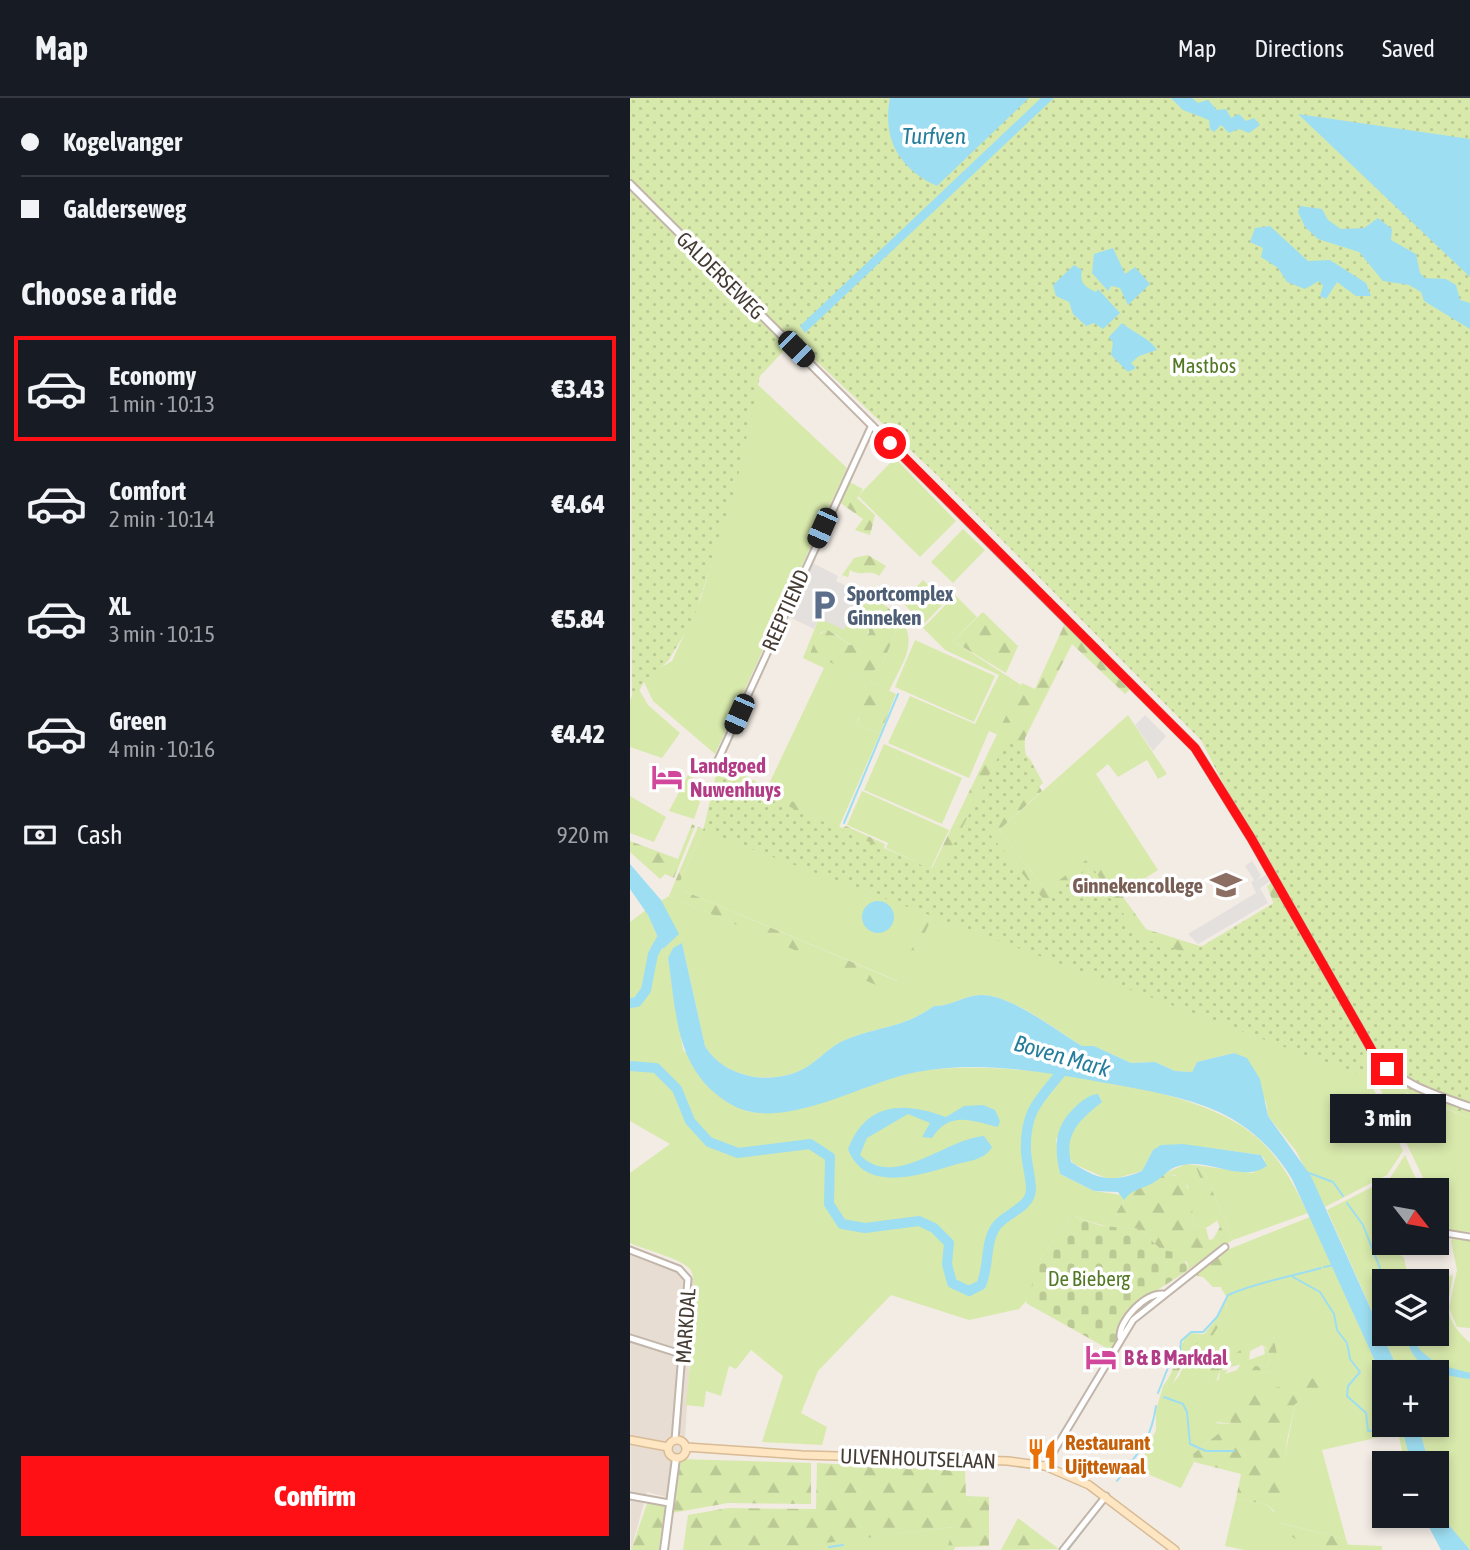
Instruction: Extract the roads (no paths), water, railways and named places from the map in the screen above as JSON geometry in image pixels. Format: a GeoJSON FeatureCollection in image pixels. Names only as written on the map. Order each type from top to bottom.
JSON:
{"type":"FeatureCollection","features":[{"type":"Feature","properties":{"kind":"main road"},"geometry":{"type":"LineString","coordinates":[[630,1440],[667,1447]]}},
{"type":"Feature","properties":{"kind":"main road"},"geometry":{"type":"LineString","coordinates":[[675,1440],[682,1441],[686,1447],[683,1455],[676,1458],[670,1455],[667,1447],[675,1440]]}},
{"type":"Feature","properties":{"kind":"main road","name":"ULVENHOUTSELAAN"},"geometry":{"type":"LineString","coordinates":[[686,1447],[802,1455],[1008,1461],[1045,1466],[1072,1476],[1106,1496],[1175,1550]]}},
{"type":"Feature","properties":{"kind":"street","name":"GALDERSEWEG"},"geometry":{"type":"LineString","coordinates":[[630,184],[1195,748],[1382,1063],[1399,1078],[1418,1089],[1470,1107]]}},
{"type":"Feature","properties":{"kind":"street","name":"REEPTIEND"},"geometry":{"type":"LineString","coordinates":[[718,760],[872,425]]}},
{"type":"Feature","properties":{"kind":"street"},"geometry":{"type":"LineString","coordinates":[[1449,1234],[1470,1237]]}},
{"type":"Feature","properties":{"kind":"street"},"geometry":{"type":"LineString","coordinates":[[1045,1466],[1133,1320],[1225,1247]]}},
{"type":"Feature","properties":{"kind":"street","name":"MARKDAL"},"geometry":{"type":"LineString","coordinates":[[630,1250],[679,1269],[688,1279],[684,1355],[675,1440]]}},
{"type":"Feature","properties":{"kind":"street"},"geometry":{"type":"LineString","coordinates":[[630,1338],[684,1355]]}},
{"type":"Feature","properties":{"kind":"street"},"geometry":{"type":"LineString","coordinates":[[664,1550],[676,1458]]}},
{"type":"Feature","properties":{"kind":"street"},"geometry":{"type":"LineString","coordinates":[[630,1496],[670,1503]]}},
{"type":"Feature","properties":{"kind":"street"},"geometry":{"type":"LineString","coordinates":[[1063,1550],[1106,1496]]}},
{"type":"Feature","properties":{"kind":"water","name":"Turfven"},"geometry":{"type":"Polygon","coordinates":[[[890,98],[1029,98],[937,186],[912,171],[896,151],[889,127],[890,98]]]}},
{"type":"Feature","properties":{"kind":"water"},"geometry":{"type":"Polygon","coordinates":[[[1041,98],[1054,98],[805,333],[800,326],[1041,98]]]}},
{"type":"Feature","properties":{"kind":"water"},"geometry":{"type":"Polygon","coordinates":[[[1171,98],[1192,98],[1198,103],[1208,100],[1217,110],[1226,109],[1231,118],[1239,114],[1246,121],[1254,118],[1260,125],[1249,133],[1239,129],[1229,133],[1221,125],[1214,132],[1210,129],[1209,120],[1183,110],[1171,98]]]}},
{"type":"Feature","properties":{"kind":"water"},"geometry":{"type":"Polygon","coordinates":[[[1298,114],[1470,139],[1470,277],[1298,114]]]}},
{"type":"Feature","properties":{"kind":"water"},"geometry":{"type":"Polygon","coordinates":[[[1300,206],[1322,209],[1328,220],[1341,229],[1364,228],[1378,218],[1392,229],[1391,240],[1416,254],[1420,273],[1425,278],[1446,279],[1456,285],[1460,300],[1470,303],[1470,329],[1424,301],[1421,292],[1409,285],[1383,281],[1359,252],[1318,239],[1305,227],[1298,212],[1300,206]]]}},
{"type":"Feature","properties":{"kind":"water"},"geometry":{"type":"Polygon","coordinates":[[[1270,226],[1308,261],[1330,260],[1366,283],[1371,296],[1356,296],[1337,282],[1326,299],[1320,296],[1323,286],[1319,281],[1305,289],[1287,282],[1278,268],[1261,257],[1263,248],[1250,242],[1255,228],[1270,226]]]}},
{"type":"Feature","properties":{"kind":"water"},"geometry":{"type":"Polygon","coordinates":[[[1113,248],[1125,274],[1135,267],[1150,284],[1128,305],[1120,288],[1111,286],[1108,291],[1092,273],[1094,254],[1113,248]]]}},
{"type":"Feature","properties":{"kind":"water"},"geometry":{"type":"Polygon","coordinates":[[[1074,265],[1082,270],[1081,278],[1084,284],[1096,292],[1098,289],[1120,313],[1103,329],[1094,323],[1086,326],[1073,314],[1069,302],[1056,296],[1053,285],[1074,265]]]}},
{"type":"Feature","properties":{"kind":"water"},"geometry":{"type":"Polygon","coordinates":[[[1122,323],[1157,350],[1139,356],[1131,363],[1136,368],[1128,372],[1111,355],[1113,343],[1109,337],[1122,323]]]}},
{"type":"Feature","properties":{"kind":"water"},"geometry":{"type":"Polygon","coordinates":[[[630,864],[661,900],[679,934],[663,949],[648,915],[630,889],[630,864]]]}},
{"type":"Feature","properties":{"kind":"water"},"geometry":{"type":"Polygon","coordinates":[[[878,901],[890,905],[894,917],[890,929],[878,933],[866,929],[862,917],[866,905],[878,901]]]}},
{"type":"Feature","properties":{"kind":"water","name":"Boven Mark"},"geometry":{"type":"Polygon","coordinates":[[[682,943],[705,1046],[725,1066],[750,1076],[765,1078],[792,1074],[810,1065],[845,1040],[911,1019],[934,1006],[981,995],[1006,1001],[1033,1014],[1082,1046],[1094,1046],[1131,1063],[1155,1062],[1175,1071],[1192,1072],[1197,1062],[1234,1053],[1247,1058],[1260,1079],[1268,1116],[1311,1176],[1372,1312],[1372,1346],[1387,1346],[1394,1360],[1374,1360],[1292,1179],[1278,1158],[1241,1124],[1192,1102],[1149,1091],[1059,1075],[988,1067],[917,1072],[800,1109],[776,1113],[754,1112],[734,1106],[700,1078],[682,1042],[668,958],[673,948],[682,943]]]}},
{"type":"Feature","properties":{"kind":"water"},"geometry":{"type":"Polygon","coordinates":[[[1098,1094],[1102,1102],[1081,1121],[1070,1143],[1071,1162],[1089,1173],[1105,1178],[1131,1175],[1142,1171],[1153,1150],[1161,1145],[1183,1144],[1261,1155],[1267,1166],[1257,1171],[1237,1172],[1204,1165],[1178,1166],[1124,1200],[1118,1192],[1094,1191],[1060,1174],[1057,1138],[1063,1122],[1075,1107],[1098,1094]]]}},
{"type":"Feature","properties":{"kind":"water"},"geometry":{"type":"Polygon","coordinates":[[[983,1105],[995,1110],[1000,1121],[998,1127],[969,1120],[953,1121],[939,1129],[932,1138],[922,1137],[930,1123],[908,1114],[867,1138],[860,1155],[873,1164],[888,1167],[904,1165],[969,1139],[984,1136],[992,1147],[985,1155],[976,1159],[895,1178],[867,1172],[856,1163],[848,1149],[865,1122],[888,1109],[916,1109],[946,1117],[964,1106],[983,1105]]]}},
{"type":"Feature","properties":{"kind":"water"},"geometry":{"type":"Polygon","coordinates":[[[1417,1346],[1432,1360],[1418,1360],[1410,1348],[1417,1346]]]}},
{"type":"Feature","properties":{"kind":"water"},"geometry":{"type":"Polygon","coordinates":[[[1449,1367],[1470,1373],[1470,1379],[1450,1376],[1449,1367]]]}},
{"type":"Feature","properties":{"kind":"water"},"geometry":{"type":"Polygon","coordinates":[[[1404,1437],[1421,1437],[1426,1451],[1408,1451],[1404,1437]]]}},
{"type":"Feature","properties":{"kind":"water"},"geometry":{"type":"Polygon","coordinates":[[[1449,1525],[1470,1550],[1441,1550],[1429,1528],[1449,1528],[1449,1525]]]}},
{"type":"Feature","properties":{"kind":"waterway"},"geometry":{"type":"LineString","coordinates":[[844,823],[898,694]]}},
{"type":"Feature","properties":{"kind":"waterway"},"geometry":{"type":"LineString","coordinates":[[630,1003],[637,1002],[646,990],[653,954],[666,931]]}},
{"type":"Feature","properties":{"kind":"waterway","name":"Boven Mark"},"geometry":{"type":"LineString","coordinates":[[630,1066],[656,1068],[677,1089],[690,1121],[709,1142],[738,1153],[810,1144],[830,1157],[829,1204],[842,1224],[865,1228],[919,1221],[934,1228],[949,1243],[947,1264],[952,1283],[969,1291],[981,1285],[984,1278],[994,1230],[1030,1196],[1026,1152],[1028,1124],[1043,1094],[1068,1064]]}},
{"type":"Feature","properties":{"kind":"waterway"},"geometry":{"type":"LineString","coordinates":[[1309,1173],[1333,1182],[1343,1196]]}},
{"type":"Feature","properties":{"kind":"waterway"},"geometry":{"type":"LineString","coordinates":[[1347,1203],[1363,1225],[1380,1269]]}},
{"type":"Feature","properties":{"kind":"waterway"},"geometry":{"type":"LineString","coordinates":[[1324,1267],[1334,1265]]}},
{"type":"Feature","properties":{"kind":"waterway"},"geometry":{"type":"LineString","coordinates":[[1158,1393],[1171,1360],[1180,1352],[1181,1341],[1191,1332],[1203,1332],[1217,1317],[1228,1295],[1321,1268]]}},
{"type":"Feature","properties":{"kind":"waterway"},"geometry":{"type":"LineString","coordinates":[[1293,1277],[1320,1292],[1334,1314],[1337,1330],[1347,1343],[1350,1359],[1360,1372],[1348,1386],[1347,1396],[1366,1413],[1368,1431],[1372,1431]]}},
{"type":"Feature","properties":{"kind":"waterway"},"geometry":{"type":"LineString","coordinates":[[1164,1397],[1183,1404],[1187,1412],[1190,1444],[1206,1451],[1234,1451]]}},
{"type":"Feature","properties":{"kind":"waterway"},"geometry":{"type":"LineString","coordinates":[[1117,1481],[1147,1438],[1156,1406]]}},
{"type":"Feature","properties":{"kind":"waterway"},"geometry":{"type":"LineString","coordinates":[[1068,1550],[1093,1517]]}},
{"type":"Feature","properties":{"kind":"waterway"},"geometry":{"type":"LineString","coordinates":[[829,1547],[843,1545]]}},
{"type":"Feature","properties":{"kind":"place","name":"Sportcomplex Ginneken"},"geometry":{"type":"Point","coordinates":[824,605]}},
{"type":"Feature","properties":{"kind":"place","name":"Landgoed Nuwenhuys"},"geometry":{"type":"Point","coordinates":[667,777]}},
{"type":"Feature","properties":{"kind":"place","name":"Ginnekencollege"},"geometry":{"type":"Point","coordinates":[1226,885]}},
{"type":"Feature","properties":{"kind":"place","name":"B & B Markdal"},"geometry":{"type":"Point","coordinates":[1101,1357]}},
{"type":"Feature","properties":{"kind":"place","name":"Restaurant Uijttewaal"},"geometry":{"type":"Point","coordinates":[1042,1454]}},
{"type":"Feature","properties":{"kind":"park label","name":"Mastbos"},"geometry":{"type":"Point","coordinates":[1204,365]}},
{"type":"Feature","properties":{"kind":"park label","name":"De Bieberg"},"geometry":{"type":"Point","coordinates":[1089,1278]}}]}
